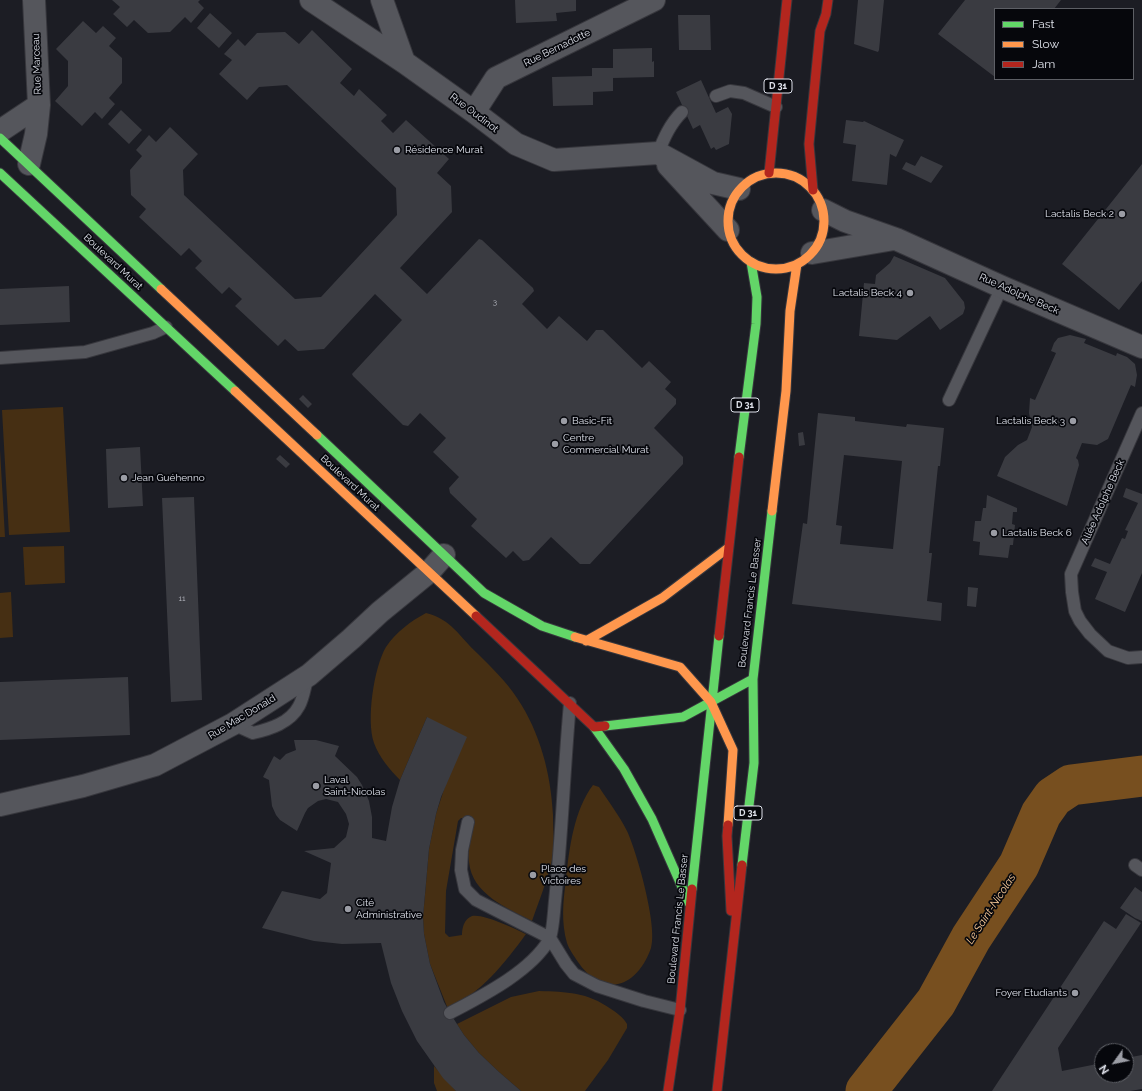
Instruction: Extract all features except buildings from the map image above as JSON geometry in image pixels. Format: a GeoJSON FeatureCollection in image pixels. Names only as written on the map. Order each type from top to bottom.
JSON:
{"type":"FeatureCollection","features":[{"type":"Feature","properties":{"kind":"main road","name":"D 31"},"geometry":{"type":"LineString","coordinates":[[769,173],[787,0]]}},
{"type":"Feature","properties":{"kind":"main road"},"geometry":{"type":"LineString","coordinates":[[813,190],[809,144],[820,31],[826,14],[828,0]]}},
{"type":"Feature","properties":{"kind":"main road","name":"Boulevard Murat"},"geometry":{"type":"LineString","coordinates":[[0,138],[484,593],[542,626],[586,641],[680,667],[711,702]]}},
{"type":"Feature","properties":{"kind":"main road","name":"Boulevard Murat"},"geometry":{"type":"LineString","coordinates":[[0,173],[570,703],[594,728],[624,769],[652,819],[690,904]]}},
{"type":"Feature","properties":{"kind":"main road"},"geometry":{"type":"LineString","coordinates":[[769,173],[784,173],[798,178],[813,190],[818,198],[824,221],[822,233],[818,243],[804,258],[788,267],[779,269],[765,268],[751,262],[740,254],[733,243],[728,230],[728,215],[732,200],[739,189],[753,179],[769,173]]}},
{"type":"Feature","properties":{"kind":"main road","name":"Boulevard Francis Le Basser"},"geometry":{"type":"LineString","coordinates":[[718,1091],[754,763],[753,679],[786,391],[790,311],[804,258]]}},
{"type":"Feature","properties":{"kind":"main road","name":"Boulevard Francis Le Basser"},"geometry":{"type":"LineString","coordinates":[[668,1091],[680,1010],[728,548],[756,324],[757,297],[751,262]]}},
{"type":"Feature","properties":{"kind":"main road"},"geometry":{"type":"LineString","coordinates":[[586,641],[662,598],[728,548]]}},
{"type":"Feature","properties":{"kind":"main road"},"geometry":{"type":"LineString","coordinates":[[594,728],[683,717],[753,679]]}},
{"type":"Feature","properties":{"kind":"main road","name":"Boulevard Francis Le Basser"},"geometry":{"type":"LineString","coordinates":[[711,702],[733,750],[727,836],[733,946]]}},
{"type":"Feature","properties":{"kind":"main road"},"geometry":{"type":"LineString","coordinates":[[680,1010],[680,1076]]}},
{"type":"Feature","properties":{"kind":"main road"},"geometry":{"type":"LineString","coordinates":[[661,1091],[680,1010]]}},
{"type":"Feature","properties":{"kind":"street","name":"Rue Marceau"},"geometry":{"type":"LineString","coordinates":[[0,131],[39,105],[34,0]]}},
{"type":"Feature","properties":{"kind":"street","name":"Rue Oudinot"},"geometry":{"type":"LineString","coordinates":[[311,0],[404,62],[516,144],[554,160],[658,153]]}},
{"type":"Feature","properties":{"kind":"street"},"geometry":{"type":"LineString","coordinates":[[382,0],[404,62]]}},
{"type":"Feature","properties":{"kind":"street","name":"Rue Bernadotte"},"geometry":{"type":"LineString","coordinates":[[474,112],[496,78],[654,0]]}},
{"type":"Feature","properties":{"kind":"street"},"geometry":{"type":"LineString","coordinates":[[29,164],[36,134],[39,105]]}},
{"type":"Feature","properties":{"kind":"street"},"geometry":{"type":"LineString","coordinates":[[658,153],[713,183],[739,189]]}},
{"type":"Feature","properties":{"kind":"street"},"geometry":{"type":"LineString","coordinates":[[658,153],[728,230]]}},
{"type":"Feature","properties":{"kind":"street","name":"Rue Adolphe Beck"},"geometry":{"type":"LineString","coordinates":[[822,210],[845,221],[896,239],[1002,287],[1142,347]]}},
{"type":"Feature","properties":{"kind":"street"},"geometry":{"type":"LineString","coordinates":[[804,258],[896,239]]}},
{"type":"Feature","properties":{"kind":"street","name":"Rue Mac Donald"},"geometry":{"type":"LineString","coordinates":[[0,805],[83,786],[155,765],[233,724],[309,675],[380,612],[429,572],[444,555]]}},
{"type":"Feature","properties":{"kind":"lane"},"geometry":{"type":"LineString","coordinates":[[716,96],[730,91],[744,93],[776,107]]}},
{"type":"Feature","properties":{"kind":"lane"},"geometry":{"type":"LineString","coordinates":[[658,153],[674,120],[682,112]]}},
{"type":"Feature","properties":{"kind":"lane"},"geometry":{"type":"LineString","coordinates":[[949,400],[1002,287]]}},
{"type":"Feature","properties":{"kind":"lane"},"geometry":{"type":"LineString","coordinates":[[0,358],[85,352],[153,333],[166,327]]}},
{"type":"Feature","properties":{"kind":"lane","name":"Allée Adolphe Beck"},"geometry":{"type":"LineString","coordinates":[[1142,412],[1071,574],[1075,612],[1090,634],[1108,651],[1128,658],[1142,657]]}},
{"type":"Feature","properties":{"kind":"lane"},"geometry":{"type":"LineString","coordinates":[[450,1013],[480,997],[521,970],[550,938],[559,863],[570,703]]}},
{"type":"Feature","properties":{"kind":"lane"},"geometry":{"type":"LineString","coordinates":[[468,822],[462,850],[461,870],[465,889],[476,900],[550,938],[574,974],[597,986],[644,1001],[680,1010]]}},
{"type":"Feature","properties":{"kind":"shaded area"},"geometry":{"type":"Polygon","coordinates":[[[63,407],[70,532],[9,535],[2,410],[63,407]]]}},
{"type":"Feature","properties":{"kind":"shaded area"},"geometry":{"type":"Polygon","coordinates":[[[0,450],[5,537],[0,537],[0,450]]]}},
{"type":"Feature","properties":{"kind":"shaded area"},"geometry":{"type":"Polygon","coordinates":[[[64,546],[65,583],[25,585],[23,547],[64,546]]]}},
{"type":"Feature","properties":{"kind":"shaded area"},"geometry":{"type":"Polygon","coordinates":[[[11,592],[13,637],[0,638],[0,593],[11,592]]]}},
{"type":"Feature","properties":{"kind":"shaded area"},"geometry":{"type":"Polygon","coordinates":[[[426,613],[442,619],[454,629],[498,674],[517,698],[532,725],[543,754],[550,784],[553,815],[553,855],[532,921],[492,899],[477,883],[472,873],[468,857],[471,819],[461,818],[458,821],[446,891],[445,933],[449,937],[462,935],[465,921],[469,917],[477,916],[499,922],[526,934],[510,956],[482,986],[471,995],[448,1009],[430,964],[424,934],[423,917],[429,849],[436,814],[447,780],[427,717],[400,780],[385,763],[376,748],[372,733],[371,721],[372,694],[378,667],[386,647],[394,636],[404,627],[426,613]]]}},
{"type":"Feature","properties":{"kind":"shaded area"},"geometry":{"type":"Polygon","coordinates":[[[593,785],[599,787],[627,831],[641,872],[652,924],[651,948],[645,962],[628,980],[619,984],[608,984],[598,981],[588,974],[569,948],[565,935],[563,912],[564,896],[571,843],[581,806],[593,785]]]}},
{"type":"Feature","properties":{"kind":"shaded area"},"geometry":{"type":"Polygon","coordinates":[[[539,991],[576,994],[594,999],[618,1014],[627,1024],[627,1028],[608,1060],[585,1091],[521,1091],[479,1053],[457,1024],[511,997],[539,991]]]}},
{"type":"Feature","properties":{"kind":"shaded area"},"geometry":{"type":"Polygon","coordinates":[[[434,1066],[456,1091],[437,1091],[434,1083],[434,1066]]]}},
{"type":"Feature","properties":{"kind":"waterway","name":"Le Saint-Nicolas"},"geometry":{"type":"LineString","coordinates":[[866,1091],[936,1002],[971,938],[1019,865],[1041,814],[1053,797],[1071,785],[1142,776]]}},
{"type":"Feature","properties":{"kind":"traffic: fast"},"geometry":{"type":"LineString","coordinates":[[0,138],[161,289]]}},
{"type":"Feature","properties":{"kind":"traffic: fast"},"geometry":{"type":"LineString","coordinates":[[0,173],[235,391]]}},
{"type":"Feature","properties":{"kind":"traffic: fast"},"geometry":{"type":"LineString","coordinates":[[739,457],[756,324],[757,297],[751,262]]}},
{"type":"Feature","properties":{"kind":"traffic: fast"},"geometry":{"type":"LineString","coordinates":[[317,435],[484,593],[542,626],[575,637]]}},
{"type":"Feature","properties":{"kind":"traffic: fast"},"geometry":{"type":"LineString","coordinates":[[742,865],[754,763],[753,679],[772,511]]}},
{"type":"Feature","properties":{"kind":"traffic: fast"},"geometry":{"type":"LineString","coordinates":[[692,889],[719,636]]}},
{"type":"Feature","properties":{"kind":"traffic: fast"},"geometry":{"type":"LineString","coordinates":[[605,726],[683,717],[753,679]]}},
{"type":"Feature","properties":{"kind":"traffic: fast"},"geometry":{"type":"LineString","coordinates":[[594,727],[624,769],[652,819],[689,903]]}},
{"type":"Feature","properties":{"kind":"traffic: slow"},"geometry":{"type":"LineString","coordinates":[[776,173],[794,177],[803,181],[810,187],[816,194],[820,203],[824,221],[820,239],[816,248],[810,255],[803,261],[794,265],[776,269],[758,265],[749,261],[742,255],[736,248],[732,239],[728,221],[732,203],[736,194],[742,187],[749,181],[758,177],[776,173]]}},
{"type":"Feature","properties":{"kind":"traffic: slow"},"geometry":{"type":"LineString","coordinates":[[772,511],[786,391],[790,311],[797,264]]}},
{"type":"Feature","properties":{"kind":"traffic: slow"},"geometry":{"type":"LineString","coordinates":[[161,289],[317,435]]}},
{"type":"Feature","properties":{"kind":"traffic: slow"},"geometry":{"type":"LineString","coordinates":[[235,391],[476,616]]}},
{"type":"Feature","properties":{"kind":"traffic: slow"},"geometry":{"type":"LineString","coordinates":[[586,641],[662,598],[728,548]]}},
{"type":"Feature","properties":{"kind":"traffic: slow"},"geometry":{"type":"LineString","coordinates":[[575,637],[680,667],[711,702],[733,750],[728,825]]}},
{"type":"Feature","properties":{"kind":"traffic: jam"},"geometry":{"type":"LineString","coordinates":[[769,173],[787,0]]}},
{"type":"Feature","properties":{"kind":"traffic: jam"},"geometry":{"type":"LineString","coordinates":[[813,190],[809,144],[820,31],[826,14],[828,0]]}},
{"type":"Feature","properties":{"kind":"traffic: jam"},"geometry":{"type":"LineString","coordinates":[[719,636],[739,457]]}},
{"type":"Feature","properties":{"kind":"traffic: jam"},"geometry":{"type":"LineString","coordinates":[[476,616],[594,727],[605,726]]}},
{"type":"Feature","properties":{"kind":"traffic: jam"},"geometry":{"type":"LineString","coordinates":[[728,825],[727,836],[731,911]]}},
{"type":"Feature","properties":{"kind":"traffic: jam"},"geometry":{"type":"LineString","coordinates":[[717,1091],[742,865]]}},
{"type":"Feature","properties":{"kind":"traffic: jam"},"geometry":{"type":"LineString","coordinates":[[668,1091],[680,1010],[692,889]]}},
{"type":"Feature","properties":{"kind":"place","name":"Résidence Murat"},"geometry":{"type":"Point","coordinates":[397,150]}},
{"type":"Feature","properties":{"kind":"place","name":"Lactalis Beck 2"},"geometry":{"type":"Point","coordinates":[1122,214]}},
{"type":"Feature","properties":{"kind":"place","name":"Lactalis Beck 4"},"geometry":{"type":"Point","coordinates":[910,293]}},
{"type":"Feature","properties":{"kind":"place","name":"Basic-Fit"},"geometry":{"type":"Point","coordinates":[564,421]}},
{"type":"Feature","properties":{"kind":"place","name":"Lactalis Beck 3"},"geometry":{"type":"Point","coordinates":[1073,421]}},
{"type":"Feature","properties":{"kind":"place","name":"Centre Commercial Murat"},"geometry":{"type":"Point","coordinates":[555,444]}},
{"type":"Feature","properties":{"kind":"place","name":"Jean Guéhenno"},"geometry":{"type":"Point","coordinates":[124,478]}},
{"type":"Feature","properties":{"kind":"place","name":"Lactalis Beck 6"},"geometry":{"type":"Point","coordinates":[994,533]}},
{"type":"Feature","properties":{"kind":"place","name":"Laval Saint-Nicolas"},"geometry":{"type":"Point","coordinates":[316,786]}},
{"type":"Feature","properties":{"kind":"place","name":"Place des Victoires"},"geometry":{"type":"Point","coordinates":[533,875]}},
{"type":"Feature","properties":{"kind":"place","name":"Cité Administrative"},"geometry":{"type":"Point","coordinates":[348,909]}},
{"type":"Feature","properties":{"kind":"place","name":"Foyer Etudiants"},"geometry":{"type":"Point","coordinates":[1075,993]}}]}
